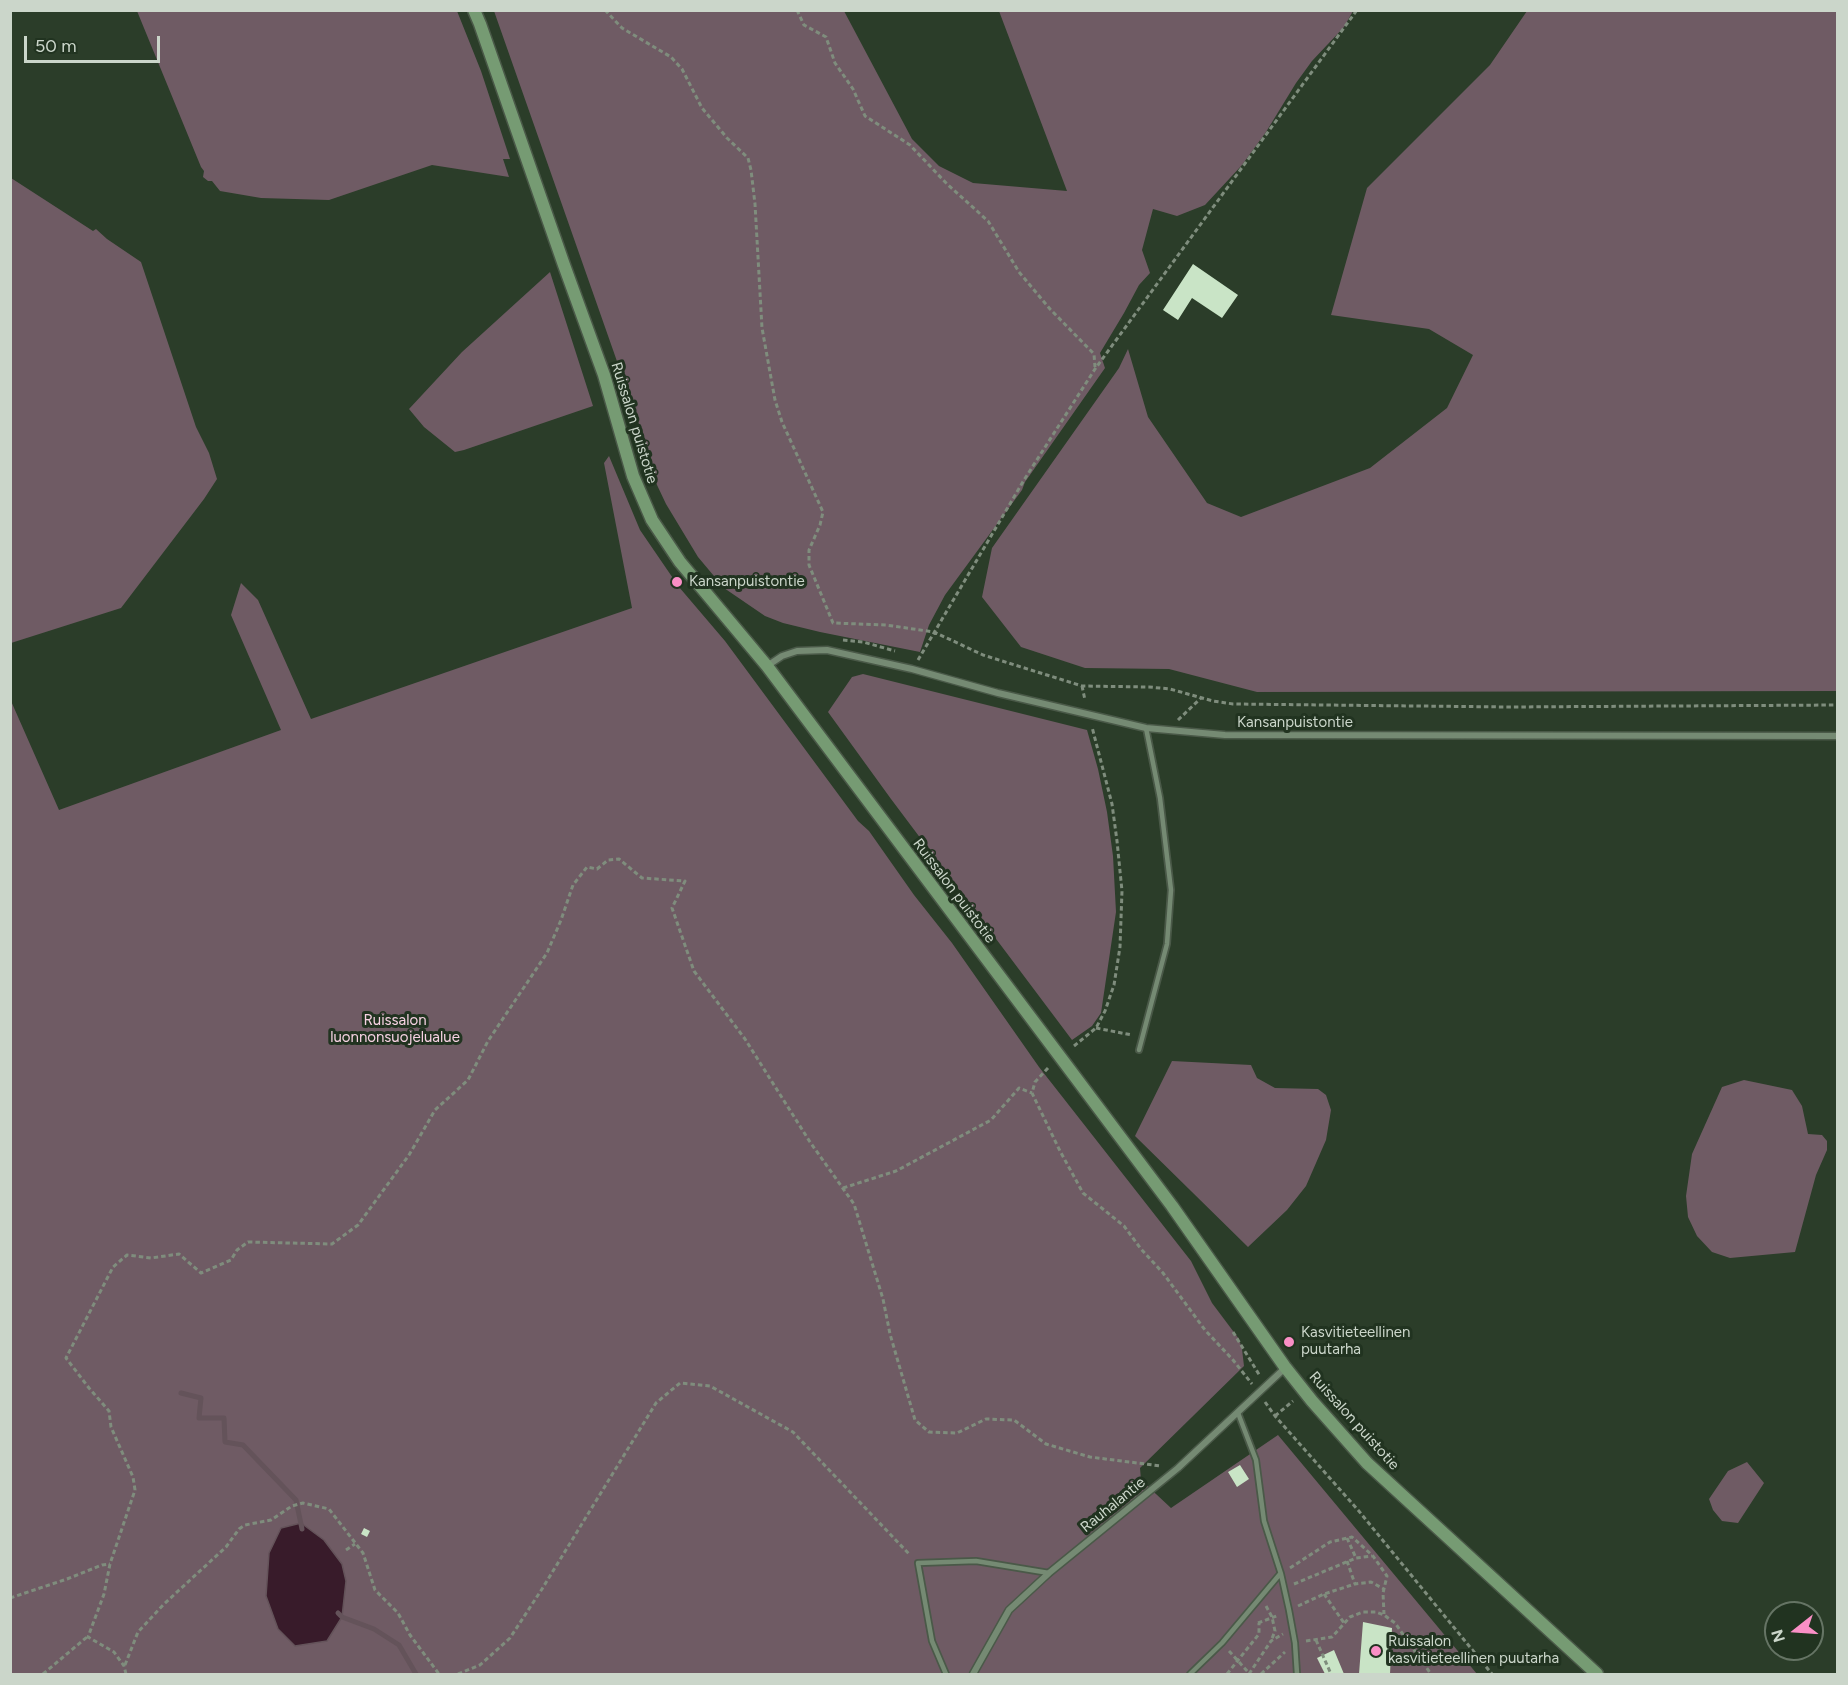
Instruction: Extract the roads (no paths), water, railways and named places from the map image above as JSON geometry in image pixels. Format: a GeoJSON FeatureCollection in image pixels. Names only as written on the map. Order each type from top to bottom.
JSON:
{"type":"FeatureCollection","features":[{"type":"Feature","properties":{"kind":"street","name":"Ruissalon puistotie"},"geometry":{"type":"LineString","coordinates":[[474,10],[604,375],[633,476],[652,520],[680,562],[767,666],[1172,1206],[1286,1367],[1326,1417],[1367,1463],[1597,1674]]}},
{"type":"Feature","properties":{"kind":"street","name":"Kansanpuistontie"},"geometry":{"type":"LineString","coordinates":[[767,666],[782,656],[796,651],[827,650],[1146,728],[1226,735],[1838,736]]}},
{"type":"Feature","properties":{"kind":"street","name":"Rauhalantie"},"geometry":{"type":"LineString","coordinates":[[974,1674],[1009,1610],[1049,1573],[1178,1468],[1286,1367]]}},
{"type":"Feature","properties":{"kind":"lane"},"geometry":{"type":"LineString","coordinates":[[1139,1050],[1167,944],[1171,890],[1160,798],[1146,728]]}},
{"type":"Feature","properties":{"kind":"lane"},"geometry":{"type":"LineString","coordinates":[[1238,1413],[1256,1460],[1264,1521],[1281,1574],[1289,1610],[1295,1643],[1297,1674]]}},
{"type":"Feature","properties":{"kind":"lane"},"geometry":{"type":"LineString","coordinates":[[946,1674],[932,1641],[918,1563],[976,1561],[1049,1573]]}},
{"type":"Feature","properties":{"kind":"lane"},"geometry":{"type":"LineString","coordinates":[[1190,1674],[1221,1643],[1281,1574]]}},
{"type":"Feature","properties":{"kind":"waterway"},"geometry":{"type":"LineString","coordinates":[[181,1393],[201,1398],[199,1418],[224,1418],[225,1442],[243,1445],[296,1500],[302,1529]]}},
{"type":"Feature","properties":{"kind":"waterway"},"geometry":{"type":"LineString","coordinates":[[338,1613],[342,1617],[374,1629],[399,1645],[416,1674]]}},
{"type":"Feature","properties":{"kind":"place","name":"Kansanpuistontie"},"geometry":{"type":"Point","coordinates":[677,582]}},
{"type":"Feature","properties":{"kind":"place","name":"Kasvitieteellinen puutarha"},"geometry":{"type":"Point","coordinates":[1289,1342]}},
{"type":"Feature","properties":{"kind":"place","name":"Ruissalon kasvitieteellinen puutarha"},"geometry":{"type":"Point","coordinates":[1376,1651]}},
{"type":"Feature","properties":{"kind":"park label","name":"Ruissalon luonnonsuojelualue"},"geometry":{"type":"Point","coordinates":[395,1030]}}]}
